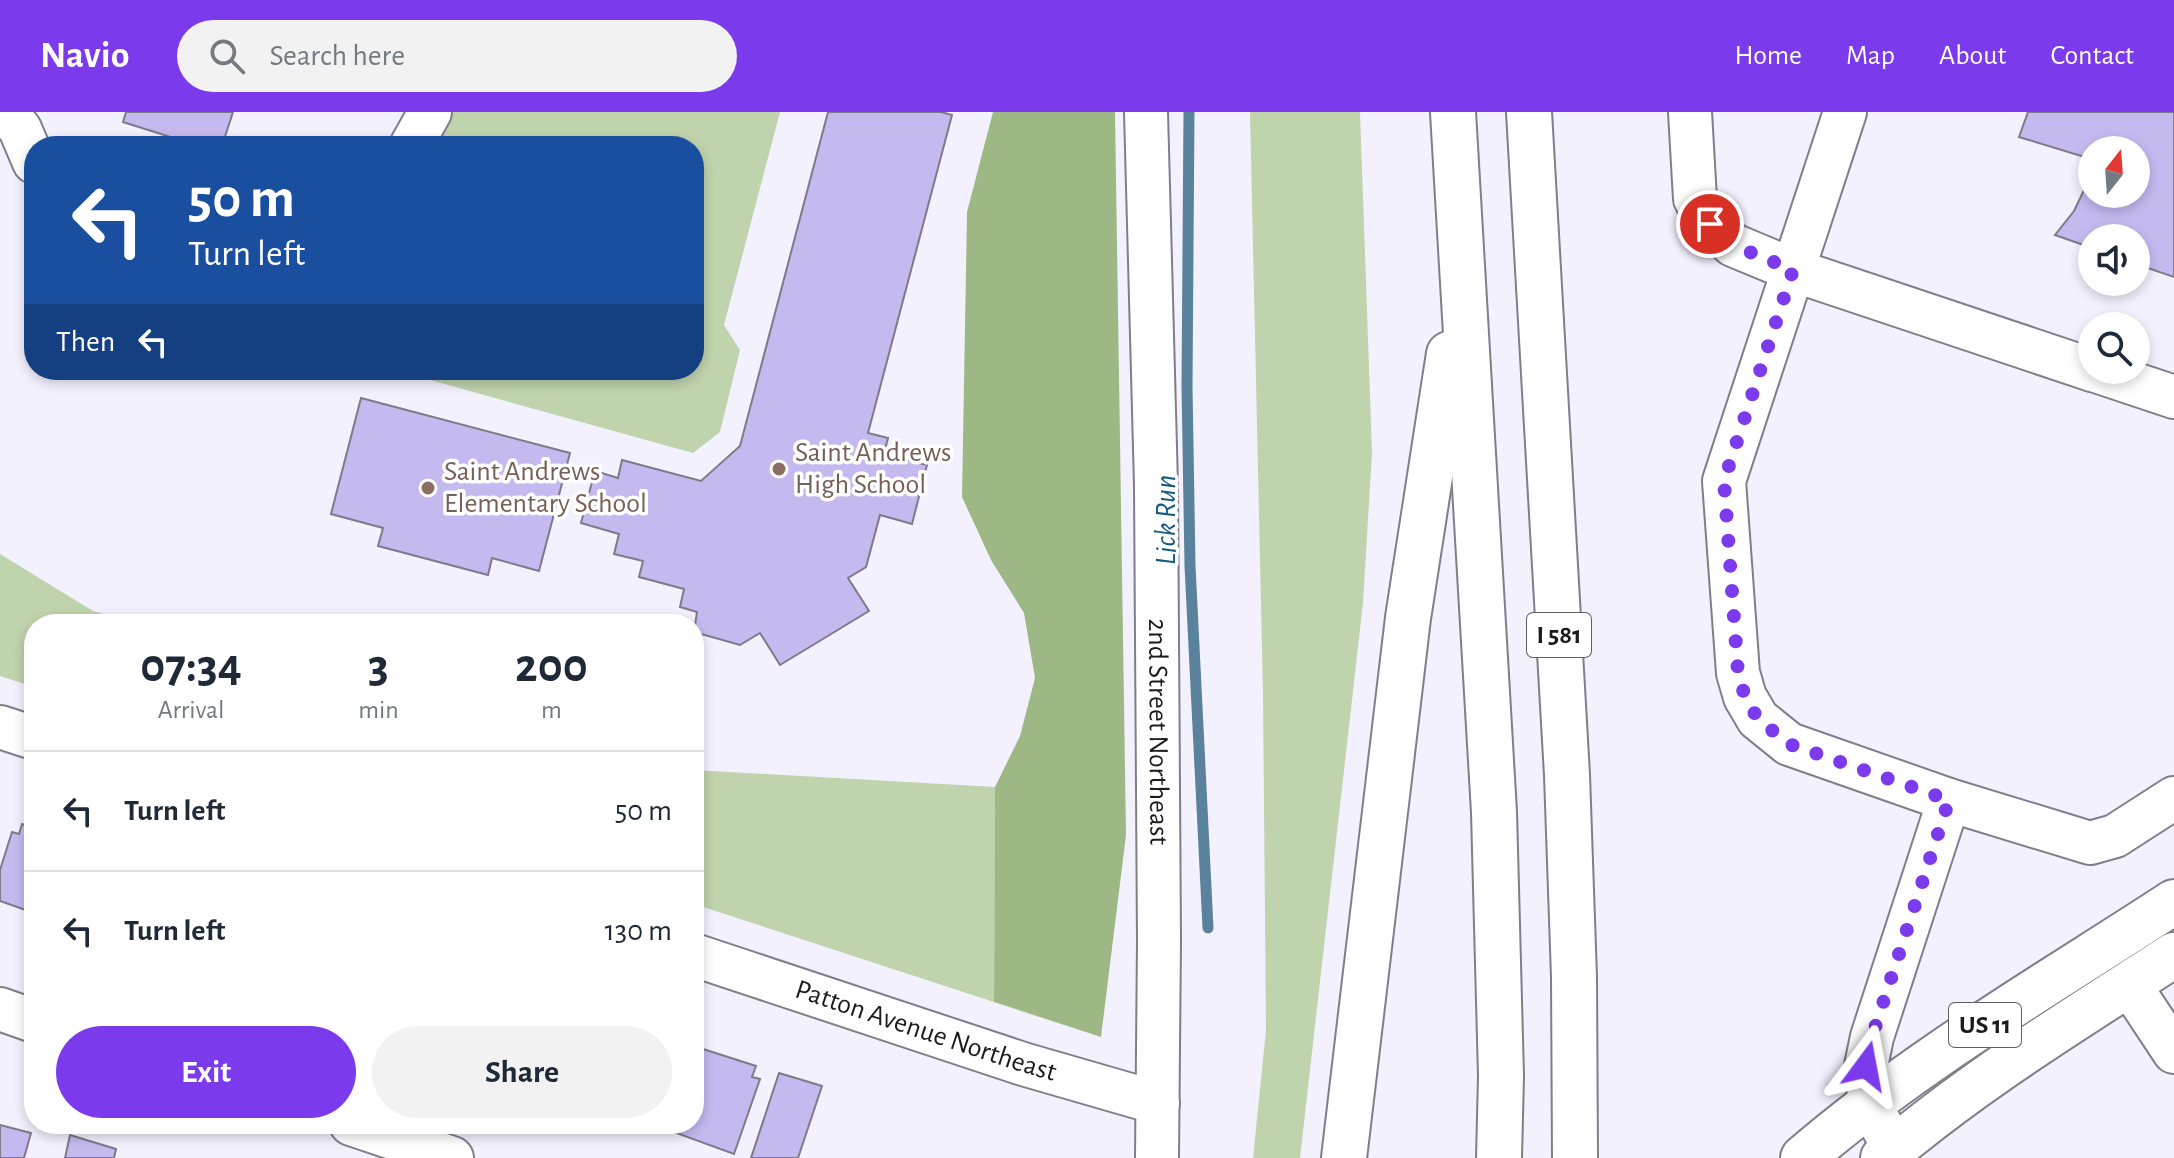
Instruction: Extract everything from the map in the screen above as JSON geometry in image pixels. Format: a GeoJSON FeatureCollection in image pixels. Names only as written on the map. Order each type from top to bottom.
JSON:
{"type":"FeatureCollection","features":[{"type":"Feature","properties":{"kind":"main road","name":"I 581"},"geometry":{"type":"LineString","coordinates":[[1453,112],[1494,812],[1501,1076],[1499,1158]]}},
{"type":"Feature","properties":{"kind":"main road","name":"I 581"},"geometry":{"type":"LineString","coordinates":[[1529,112],[1567,775],[1574,977],[1575,1158]]}},
{"type":"Feature","properties":{"kind":"main road"},"geometry":{"type":"LineString","coordinates":[[1344,1158],[1408,618],[1463,269]]}},
{"type":"Feature","properties":{"kind":"main road","name":"US 11"},"geometry":{"type":"LineString","coordinates":[[1803,1158],[1930,1060],[2174,902]]}},
{"type":"Feature","properties":{"kind":"main road","name":"US 11"},"geometry":{"type":"LineString","coordinates":[[1888,1153],[1982,1082],[2174,955]]}},
{"type":"Feature","properties":{"kind":"street"},"geometry":{"type":"LineString","coordinates":[[6,112],[24,138]]}},
{"type":"Feature","properties":{"kind":"street"},"geometry":{"type":"LineString","coordinates":[[417,136],[430,112]]}},
{"type":"Feature","properties":{"kind":"street","name":"2nd Street Northeast"},"geometry":{"type":"LineString","coordinates":[[1146,112],[1156,485],[1157,1158]]}},
{"type":"Feature","properties":{"kind":"street"},"geometry":{"type":"LineString","coordinates":[[1690,112],[1695,199],[1710,224],[1733,245],[1793,270],[2078,365]]}},
{"type":"Feature","properties":{"kind":"street"},"geometry":{"type":"LineString","coordinates":[[1845,112],[1724,481],[1738,673],[1745,697],[1758,719],[1789,744],[1949,800],[2090,843],[2115,836],[2174,798]]}},
{"type":"Feature","properties":{"kind":"street"},"geometry":{"type":"LineString","coordinates":[[2135,384],[2174,397]]}},
{"type":"Feature","properties":{"kind":"street"},"geometry":{"type":"LineString","coordinates":[[0,727],[24,735]]}},
{"type":"Feature","properties":{"kind":"street"},"geometry":{"type":"LineString","coordinates":[[1888,1153],[1870,1105],[1866,1066],[1872,1037],[1949,800]]}},
{"type":"Feature","properties":{"kind":"street","name":"Patton Avenue Northeast"},"geometry":{"type":"LineString","coordinates":[[704,958],[1023,1064],[1158,1103]]}},
{"type":"Feature","properties":{"kind":"street"},"geometry":{"type":"LineString","coordinates":[[2129,984],[2174,1052]]}},
{"type":"Feature","properties":{"kind":"street"},"geometry":{"type":"LineString","coordinates":[[0,1009],[24,1017]]}},
{"type":"Feature","properties":{"kind":"street"},"geometry":{"type":"LineString","coordinates":[[381,1134],[452,1158]]}},
{"type":"Feature","properties":{"kind":"green space"},"geometry":{"type":"Polygon","coordinates":[[[447,112],[780,112],[724,325],[740,350],[720,432],[693,453],[430,380],[704,380],[704,136],[436,136],[447,112]]]}},
{"type":"Feature","properties":{"kind":"green space"},"geometry":{"type":"Polygon","coordinates":[[[993,112],[1115,112],[1126,835],[1101,1037],[994,1002],[995,787],[1020,736],[1035,678],[1024,613],[991,560],[962,497],[967,212],[993,112]]]}},
{"type":"Feature","properties":{"kind":"green space"},"geometry":{"type":"Polygon","coordinates":[[[1250,112],[1360,112],[1372,453],[1363,603],[1300,1158],[1253,1158],[1266,1030],[1263,694],[1250,112]]]}},
{"type":"Feature","properties":{"kind":"green space"},"geometry":{"type":"Polygon","coordinates":[[[0,554],[93,611],[104,614],[24,614],[24,684],[0,676],[0,554]]]}},
{"type":"Feature","properties":{"kind":"green space"},"geometry":{"type":"Polygon","coordinates":[[[704,771],[995,787],[994,1002],[704,907],[704,771]]]}},
{"type":"Feature","properties":{"kind":"building"},"geometry":{"type":"Polygon","coordinates":[[[126,112],[233,112],[225,136],[167,136],[123,122],[126,112]]]}},
{"type":"Feature","properties":{"kind":"building"},"geometry":{"type":"Polygon","coordinates":[[[828,112],[941,112],[952,115],[868,433],[888,438],[884,454],[927,465],[912,524],[880,515],[866,567],[848,578],[869,611],[780,665],[760,633],[740,645],[704,635],[704,614],[680,607],[684,589],[639,577],[643,561],[614,554],[619,534],[581,523],[595,471],[618,478],[622,460],[701,481],[740,446],[828,112]]]}},
{"type":"Feature","properties":{"kind":"building"},"geometry":{"type":"Polygon","coordinates":[[[2028,112],[2174,112],[2174,277],[2150,269],[2150,224],[2078,224],[2078,243],[2055,235],[2078,203],[2078,208],[2150,208],[2150,136],[2078,136],[2078,155],[2019,137],[2028,112]]]}},
{"type":"Feature","properties":{"kind":"building"},"geometry":{"type":"Polygon","coordinates":[[[361,398],[570,453],[539,571],[492,558],[488,575],[378,546],[383,528],[331,514],[361,398]]]}},
{"type":"Feature","properties":{"kind":"building"},"geometry":{"type":"Polygon","coordinates":[[[24,825],[24,909],[0,901],[0,870],[12,832],[19,834],[24,825]]]}},
{"type":"Feature","properties":{"kind":"building"},"geometry":{"type":"Polygon","coordinates":[[[704,1049],[756,1066],[752,1077],[760,1079],[734,1154],[679,1134],[704,1134],[704,1049]]]}},
{"type":"Feature","properties":{"kind":"building"},"geometry":{"type":"Polygon","coordinates":[[[779,1073],[822,1086],[798,1158],[751,1158],[779,1073]]]}},
{"type":"Feature","properties":{"kind":"building"},"geometry":{"type":"Polygon","coordinates":[[[0,1125],[31,1134],[24,1158],[0,1158],[0,1125]]]}},
{"type":"Feature","properties":{"kind":"building"},"geometry":{"type":"Polygon","coordinates":[[[70,1135],[116,1149],[114,1158],[65,1158],[70,1135]]]}},
{"type":"Feature","properties":{"kind":"waterway","name":"Lick Run"},"geometry":{"type":"LineString","coordinates":[[1189,112],[1187,386],[1190,566],[1208,928]]}},
{"type":"Feature","properties":{"kind":"place","name":"Saint Andrews High School"},"geometry":{"type":"Point","coordinates":[779,469]}},
{"type":"Feature","properties":{"kind":"place","name":"Saint Andrews Elementary School"},"geometry":{"type":"Point","coordinates":[428,488]}},
{"type":"Feature","properties":{"kind":"route"},"geometry":{"type":"LineString","coordinates":[[1710,224],[1733,245],[1793,270],[1724,481],[1738,673],[1745,697],[1758,719],[1789,744],[1949,800],[1872,1037],[1866,1066]]}}]}
